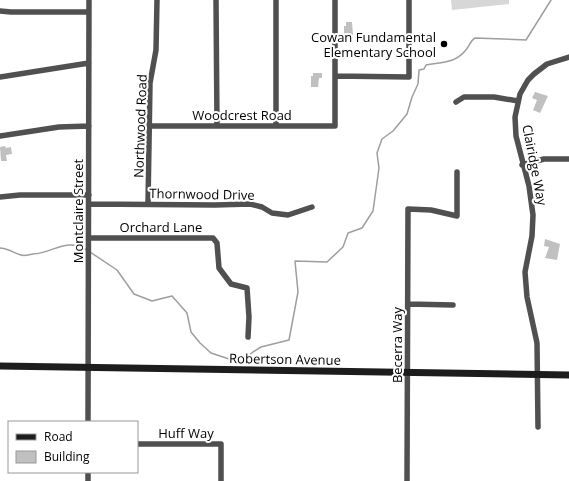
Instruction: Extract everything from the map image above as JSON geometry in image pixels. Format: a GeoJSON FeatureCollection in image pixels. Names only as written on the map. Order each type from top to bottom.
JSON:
{"type":"FeatureCollection","features":[{"type":"Feature","properties":{"kind":"street","name":"Montclaire Street"},"geometry":{"type":"LineString","coordinates":[[88,421],[89,0]]}},
{"type":"Feature","properties":{"kind":"street","name":"Northwood Road"},"geometry":{"type":"LineString","coordinates":[[148,204],[150,83],[156,50],[157,0]]}},
{"type":"Feature","properties":{"kind":"street"},"geometry":{"type":"LineString","coordinates":[[216,0],[217,126]]}},
{"type":"Feature","properties":{"kind":"street"},"geometry":{"type":"LineString","coordinates":[[276,0],[276,126]]}},
{"type":"Feature","properties":{"kind":"street"},"geometry":{"type":"LineString","coordinates":[[335,0],[335,76],[409,77],[409,0]]}},
{"type":"Feature","properties":{"kind":"street"},"geometry":{"type":"LineString","coordinates":[[0,11],[89,12]]}},
{"type":"Feature","properties":{"kind":"street","name":"Clairidge Way"},"geometry":{"type":"LineString","coordinates":[[538,427],[537,343],[527,297],[525,272],[532,236],[533,215],[515,131],[515,117],[518,101],[524,86],[534,74],[547,64],[569,57]]}},
{"type":"Feature","properties":{"kind":"street"},"geometry":{"type":"LineString","coordinates":[[0,77],[89,63]]}},
{"type":"Feature","properties":{"kind":"street","name":"Woodcrest Road"},"geometry":{"type":"LineString","coordinates":[[149,126],[335,126],[335,76]]}},
{"type":"Feature","properties":{"kind":"street"},"geometry":{"type":"LineString","coordinates":[[456,102],[464,97],[494,98],[518,101]]}},
{"type":"Feature","properties":{"kind":"street"},"geometry":{"type":"LineString","coordinates":[[0,136],[59,127],[89,126]]}},
{"type":"Feature","properties":{"kind":"street"},"geometry":{"type":"LineString","coordinates":[[522,165],[544,159],[569,159]]}},
{"type":"Feature","properties":{"kind":"street","name":"Becerra Way"},"geometry":{"type":"LineString","coordinates":[[407,481],[408,209],[436,210],[458,216],[457,172]]}},
{"type":"Feature","properties":{"kind":"street"},"geometry":{"type":"LineString","coordinates":[[0,197],[20,195],[89,195]]}},
{"type":"Feature","properties":{"kind":"street","name":"Thornwood Drive"},"geometry":{"type":"LineString","coordinates":[[89,204],[250,204],[262,207],[276,214],[288,215],[312,207]]}},
{"type":"Feature","properties":{"kind":"street","name":"Orchard Lane"},"geometry":{"type":"LineString","coordinates":[[89,238],[213,238],[217,243],[219,268],[231,284],[247,288],[249,317],[248,337]]}},
{"type":"Feature","properties":{"kind":"street"},"geometry":{"type":"LineString","coordinates":[[408,304],[453,305]]}},
{"type":"Feature","properties":{"kind":"street","name":"Robertson Avenue"},"geometry":{"type":"LineString","coordinates":[[0,366],[569,375]]}},
{"type":"Feature","properties":{"kind":"street","name":"Huff Way"},"geometry":{"type":"LineString","coordinates":[[138,444],[221,444],[221,481]]}},
{"type":"Feature","properties":{"kind":"shaded area"},"geometry":{"type":"Polygon","coordinates":[[[451,0],[509,0],[509,4],[452,10],[451,0]]]}},
{"type":"Feature","properties":{"kind":"building"},"geometry":{"type":"Polygon","coordinates":[[[346,22],[352,22],[353,35],[344,35],[344,26],[346,26],[346,22]]]}},
{"type":"Feature","properties":{"kind":"building"},"geometry":{"type":"Polygon","coordinates":[[[313,73],[322,73],[322,78],[319,78],[318,87],[311,87],[311,76],[313,76],[313,73]]]}},
{"type":"Feature","properties":{"kind":"building"},"geometry":{"type":"Polygon","coordinates":[[[535,92],[548,96],[540,113],[533,110],[537,100],[532,98],[535,92]]]}},
{"type":"Feature","properties":{"kind":"building"},"geometry":{"type":"Polygon","coordinates":[[[5,146],[6,148],[11,147],[12,154],[6,155],[7,161],[1,161],[0,147],[5,146]]]}},
{"type":"Feature","properties":{"kind":"building"},"geometry":{"type":"Polygon","coordinates":[[[545,239],[560,244],[557,260],[545,258],[549,247],[544,246],[545,239]]]}},
{"type":"Feature","properties":{"kind":"waterway"},"geometry":{"type":"LineString","coordinates":[[90,252],[117,270],[134,294],[152,301],[172,296],[187,313],[191,332],[211,353],[229,359],[242,361],[261,347],[289,340],[298,292],[295,261],[327,262],[343,247],[348,233],[362,228],[373,211],[379,168],[377,153],[382,139],[393,131],[407,114],[418,84],[419,70],[424,69],[426,65],[457,58],[465,51],[475,38],[526,40],[551,0]]}},
{"type":"Feature","properties":{"kind":"waterway"},"geometry":{"type":"LineString","coordinates":[[0,248],[24,255],[40,253],[66,245],[79,246],[87,250]]}},
{"type":"Feature","properties":{"kind":"place","name":"Cowan Fundamental Elementary School"},"geometry":{"type":"Point","coordinates":[444,44]}}]}
